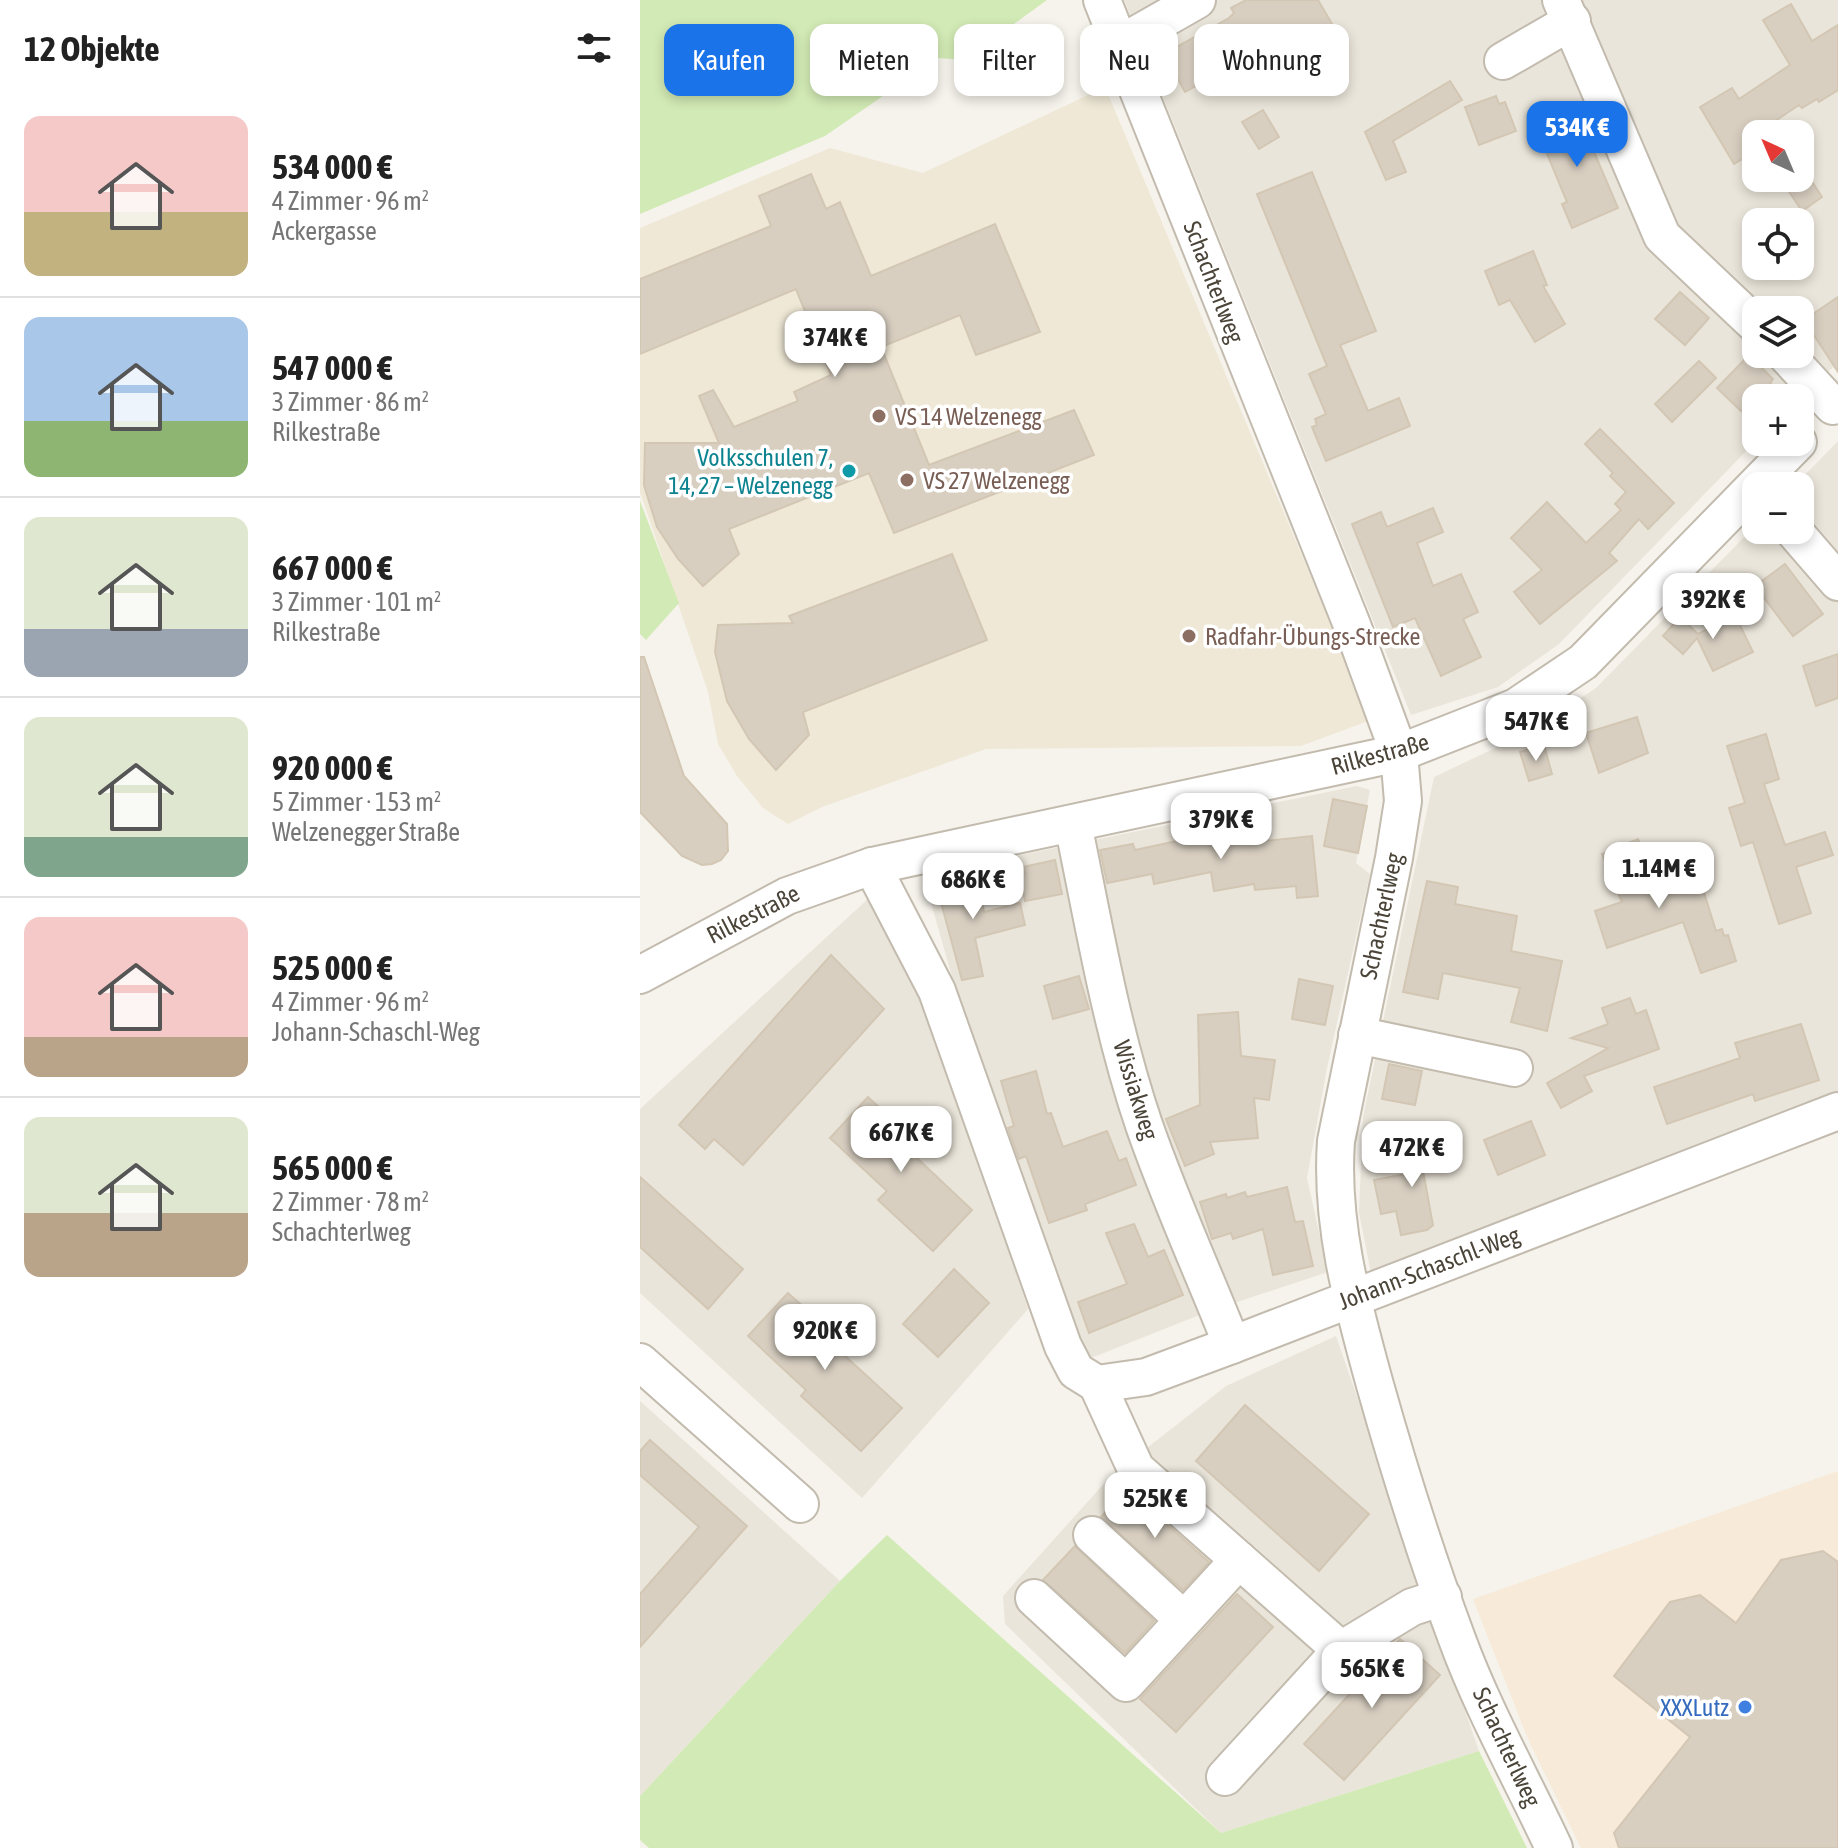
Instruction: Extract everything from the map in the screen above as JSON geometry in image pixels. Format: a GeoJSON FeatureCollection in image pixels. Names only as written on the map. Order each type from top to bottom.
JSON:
{"type":"FeatureCollection","features":[{"type":"Feature","properties":{"kind":"street","name":"Schachterlweg"},"geometry":{"type":"LineString","coordinates":[[1102,0],[1112,24]]}},
{"type":"Feature","properties":{"kind":"street"},"geometry":{"type":"LineString","coordinates":[[1155,24],[1197,0]]}},
{"type":"Feature","properties":{"kind":"street"},"geometry":{"type":"LineString","coordinates":[[1503,61],[1566,11],[1662,236],[1742,312]]}},
{"type":"Feature","properties":{"kind":"street","name":"Schachterlweg"},"geometry":{"type":"LineString","coordinates":[[1141,96],[1364,654],[1399,753],[1403,801],[1336,1141],[1334,1177],[1351,1298],[1390,1437],[1458,1642],[1554,1848]]}},
{"type":"Feature","properties":{"kind":"street"},"geometry":{"type":"LineString","coordinates":[[1799,368],[1835,404]]}},
{"type":"Feature","properties":{"kind":"street","name":"Rilkestraße"},"geometry":{"type":"LineString","coordinates":[[1814,426],[1835,404]]}},
{"type":"Feature","properties":{"kind":"street","name":"Rilkestraße"},"geometry":{"type":"LineString","coordinates":[[1771,472],[1786,456]]}},
{"type":"Feature","properties":{"kind":"street","name":"Rilkestraße"},"geometry":{"type":"LineString","coordinates":[[640,975],[787,896],[872,866],[1399,753],[1472,727],[1553,686],[1632,614],[1742,503]]}},
{"type":"Feature","properties":{"kind":"street"},"geometry":{"type":"LineString","coordinates":[[1805,544],[1838,582]]}},
{"type":"Feature","properties":{"kind":"street","name":"Wissiakweg"},"geometry":{"type":"LineString","coordinates":[[1073,824],[1129,1077],[1145,1126],[1232,1345]]}},
{"type":"Feature","properties":{"kind":"street"},"geometry":{"type":"LineString","coordinates":[[872,866],[937,991],[999,1174],[1076,1371],[1097,1384],[1136,1469],[1341,1650]]}},
{"type":"Feature","properties":{"kind":"street"},"geometry":{"type":"LineString","coordinates":[[1357,1035],[1514,1068]]}},
{"type":"Feature","properties":{"kind":"street","name":"Johann-Schaschl-Weg"},"geometry":{"type":"LineString","coordinates":[[1097,1384],[1146,1377],[1838,1111]]}},
{"type":"Feature","properties":{"kind":"street"},"geometry":{"type":"LineString","coordinates":[[640,1362],[800,1504]]}},
{"type":"Feature","properties":{"kind":"street"},"geometry":{"type":"LineString","coordinates":[[1092,1535],[1183,1619]]}},
{"type":"Feature","properties":{"kind":"street"},"geometry":{"type":"LineString","coordinates":[[1034,1598],[1126,1683],[1239,1560]]}},
{"type":"Feature","properties":{"kind":"street"},"geometry":{"type":"LineString","coordinates":[[1225,1777],[1341,1650],[1412,1607],[1443,1597]]}},
{"type":"Feature","properties":{"kind":"shaded area"},"geometry":{"type":"Polygon","coordinates":[[[1124,0],[1838,0],[1838,363],[1814,384],[1742,384],[1742,455],[1559,644],[1498,687],[1411,715],[1163,96],[1178,96],[1178,24],[1134,24],[1124,0]]]}},
{"type":"Feature","properties":{"kind":"shaded area"},"geometry":{"type":"Polygon","coordinates":[[[1086,96],[1109,96],[1371,720],[1301,746],[986,749],[822,807],[788,824],[763,808],[737,776],[718,744],[708,692],[640,492],[640,228],[830,148],[923,173],[1086,96]]]}},
{"type":"Feature","properties":{"kind":"shaded area"},"geometry":{"type":"Polygon","coordinates":[[[1838,441],[1838,1097],[1372,1278],[1359,1213],[1363,1117],[1434,777],[1527,733],[1596,688],[1742,539],[1742,544],[1814,544],[1814,472],[1808,472],[1838,441]]]}},
{"type":"Feature","properties":{"kind":"shaded area"},"geometry":{"type":"Polygon","coordinates":[[[1357,786],[1370,790],[1356,863],[1370,874],[1327,1068],[1307,1178],[1328,1272],[1207,1312],[1081,1362],[1005,1162],[923,875],[1357,786]]]}},
{"type":"Feature","properties":{"kind":"shaded area"},"geometry":{"type":"Polygon","coordinates":[[[870,897],[920,981],[1028,1309],[862,1498],[640,1293],[640,1109],[870,897]]]}},
{"type":"Feature","properties":{"kind":"shaded area"},"geometry":{"type":"Polygon","coordinates":[[[1336,1336],[1479,1751],[1221,1833],[1005,1624],[1003,1596],[1110,1477],[1226,1386],[1336,1336]]]}},
{"type":"Feature","properties":{"kind":"shaded area"},"geometry":{"type":"Polygon","coordinates":[[[640,1401],[840,1581],[640,1796],[640,1401]]]}},
{"type":"Feature","properties":{"kind":"shaded area"},"geometry":{"type":"Polygon","coordinates":[[[1838,1471],[1838,1848],[1581,1848],[1527,1737],[1473,1599],[1838,1471]]]}},
{"type":"Feature","properties":{"kind":"green space"},"geometry":{"type":"Polygon","coordinates":[[[640,0],[1047,0],[1014,24],[954,24],[954,59],[938,58],[938,24],[810,24],[810,96],[883,96],[825,136],[640,214],[640,0]]]}},
{"type":"Feature","properties":{"kind":"green space"},"geometry":{"type":"Polygon","coordinates":[[[640,501],[679,603],[646,640],[640,634],[640,501]]]}},
{"type":"Feature","properties":{"kind":"green space"},"geometry":{"type":"Polygon","coordinates":[[[887,1535],[1221,1833],[1479,1751],[1527,1848],[649,1848],[640,1840],[640,1796],[840,1581],[887,1535]]]}},
{"type":"Feature","properties":{"kind":"building"},"geometry":{"type":"Polygon","coordinates":[[[1246,0],[1318,0],[1332,24],[1218,24],[1234,13],[1231,8],[1246,0]]]}},
{"type":"Feature","properties":{"kind":"building"},"geometry":{"type":"Polygon","coordinates":[[[1791,4],[1812,41],[1838,25],[1838,90],[1819,102],[1817,99],[1802,108],[1799,105],[1777,120],[1742,120],[1742,159],[1734,164],[1700,107],[1732,88],[1739,99],[1790,65],[1763,20],[1791,4]]]}},
{"type":"Feature","properties":{"kind":"building"},"geometry":{"type":"Polygon","coordinates":[[[1194,37],[1194,87],[1185,92],[1178,79],[1178,46],[1194,37]]]}},
{"type":"Feature","properties":{"kind":"building"},"geometry":{"type":"Polygon","coordinates":[[[1450,81],[1462,100],[1393,141],[1406,172],[1386,180],[1365,132],[1450,81]]]}},
{"type":"Feature","properties":{"kind":"building"},"geometry":{"type":"Polygon","coordinates":[[[1496,96],[1499,104],[1505,102],[1516,131],[1479,145],[1465,107],[1496,96]]]}},
{"type":"Feature","properties":{"kind":"building"},"geometry":{"type":"Polygon","coordinates":[[[1263,110],[1279,137],[1259,149],[1242,122],[1263,110]]]}},
{"type":"Feature","properties":{"kind":"building"},"geometry":{"type":"Polygon","coordinates":[[[1576,110],[1618,208],[1572,228],[1562,204],[1567,202],[1536,127],[1576,110]]]}},
{"type":"Feature","properties":{"kind":"building"},"geometry":{"type":"Polygon","coordinates":[[[1312,172],[1376,331],[1340,345],[1368,411],[1399,398],[1410,426],[1326,461],[1312,427],[1317,425],[1315,419],[1326,414],[1309,374],[1327,366],[1257,194],[1312,172]]]}},
{"type":"Feature","properties":{"kind":"building","name":"Volksschulen 7, 14, 27 – Welzenegg"},"geometry":{"type":"Polygon","coordinates":[[[811,174],[826,209],[840,202],[871,276],[995,224],[1040,332],[976,355],[960,315],[881,347],[929,465],[1074,410],[1094,455],[894,533],[869,473],[729,529],[739,554],[703,586],[678,559],[657,527],[644,485],[645,443],[719,443],[699,396],[713,390],[734,427],[798,401],[794,392],[831,375],[796,289],[640,354],[640,279],[771,226],[759,196],[811,174]]]}},
{"type":"Feature","properties":{"kind":"building"},"geometry":{"type":"Polygon","coordinates":[[[1814,185],[1822,197],[1806,208],[1800,208],[1789,192],[1814,192],[1814,185]]]}},
{"type":"Feature","properties":{"kind":"building"},"geometry":{"type":"Polygon","coordinates":[[[1533,251],[1547,285],[1543,286],[1565,324],[1535,342],[1510,300],[1499,305],[1485,271],[1533,251]]]}},
{"type":"Feature","properties":{"kind":"building"},"geometry":{"type":"Polygon","coordinates":[[[1680,292],[1709,318],[1685,345],[1655,319],[1680,292]]]}},
{"type":"Feature","properties":{"kind":"building"},"geometry":{"type":"Polygon","coordinates":[[[1838,297],[1838,372],[1814,335],[1814,313],[1838,297]]]}},
{"type":"Feature","properties":{"kind":"building"},"geometry":{"type":"Polygon","coordinates":[[[1699,361],[1716,378],[1672,422],[1655,404],[1699,361]]]}},
{"type":"Feature","properties":{"kind":"building"},"geometry":{"type":"Polygon","coordinates":[[[1742,362],[1742,368],[1762,368],[1773,379],[1771,384],[1742,384],[1741,411],[1717,388],[1742,362]]]}},
{"type":"Feature","properties":{"kind":"building"},"geometry":{"type":"Polygon","coordinates":[[[1600,429],[1674,503],[1648,529],[1639,519],[1609,553],[1617,561],[1540,624],[1514,592],[1542,570],[1511,538],[1547,502],[1586,543],[1621,510],[1615,504],[1626,492],[1610,476],[1613,473],[1585,444],[1600,429]]]}},
{"type":"Feature","properties":{"kind":"building"},"geometry":{"type":"Polygon","coordinates":[[[1433,508],[1443,532],[1417,543],[1433,586],[1461,574],[1478,612],[1463,619],[1481,657],[1441,676],[1415,618],[1393,627],[1352,524],[1381,512],[1387,527],[1433,508]]]}},
{"type":"Feature","properties":{"kind":"building"},"geometry":{"type":"Polygon","coordinates":[[[952,554],[987,640],[803,712],[809,735],[776,770],[749,739],[727,701],[715,652],[718,625],[793,623],[789,616],[952,554]]]}},
{"type":"Feature","properties":{"kind":"building"},"geometry":{"type":"Polygon","coordinates":[[[1785,564],[1823,614],[1793,636],[1755,586],[1785,564]]]}},
{"type":"Feature","properties":{"kind":"building"},"geometry":{"type":"Polygon","coordinates":[[[1735,615],[1753,652],[1713,671],[1697,638],[1683,654],[1663,636],[1680,617],[1698,634],[1735,615]]]}},
{"type":"Feature","properties":{"kind":"building"},"geometry":{"type":"Polygon","coordinates":[[[1838,654],[1838,698],[1816,706],[1803,666],[1838,654]]]}},
{"type":"Feature","properties":{"kind":"building"},"geometry":{"type":"Polygon","coordinates":[[[640,657],[644,657],[684,776],[727,824],[728,851],[721,860],[712,864],[702,865],[682,856],[640,812],[640,657]]]}},
{"type":"Feature","properties":{"kind":"building"},"geometry":{"type":"Polygon","coordinates":[[[1637,717],[1648,753],[1599,773],[1586,733],[1637,717]]]}},
{"type":"Feature","properties":{"kind":"building"},"geometry":{"type":"Polygon","coordinates":[[[1766,734],[1779,779],[1764,784],[1785,845],[1825,832],[1833,855],[1796,867],[1811,913],[1779,924],[1753,842],[1741,846],[1729,808],[1745,803],[1727,746],[1766,734]]]}},
{"type":"Feature","properties":{"kind":"building"},"geometry":{"type":"Polygon","coordinates":[[[1544,745],[1552,774],[1529,781],[1520,752],[1544,745]]]}},
{"type":"Feature","properties":{"kind":"building"},"geometry":{"type":"Polygon","coordinates":[[[1333,799],[1367,806],[1358,853],[1324,846],[1333,799]]]}},
{"type":"Feature","properties":{"kind":"building"},"geometry":{"type":"Polygon","coordinates":[[[1242,823],[1246,843],[1312,836],[1318,896],[1297,898],[1296,886],[1255,890],[1254,884],[1214,891],[1211,872],[1154,884],[1152,874],[1107,883],[1100,850],[1133,844],[1135,850],[1205,835],[1204,830],[1242,823]]]}},
{"type":"Feature","properties":{"kind":"building"},"geometry":{"type":"Polygon","coordinates":[[[1638,839],[1659,896],[1701,883],[1716,931],[1722,929],[1724,936],[1728,935],[1736,961],[1701,973],[1683,922],[1607,948],[1595,911],[1622,902],[1602,854],[1638,839]]]}},
{"type":"Feature","properties":{"kind":"building"},"geometry":{"type":"Polygon","coordinates":[[[1055,860],[1062,894],[1025,901],[1020,875],[1025,874],[1023,867],[1055,860]]]}},
{"type":"Feature","properties":{"kind":"building"},"geometry":{"type":"Polygon","coordinates":[[[977,876],[984,912],[1020,903],[1025,925],[975,938],[983,976],[962,980],[936,884],[977,876]]]}},
{"type":"Feature","properties":{"kind":"building"},"geometry":{"type":"Polygon","coordinates":[[[1427,881],[1458,887],[1455,904],[1517,916],[1511,951],[1562,961],[1547,1031],[1511,1022],[1520,988],[1443,973],[1438,999],[1403,992],[1427,881]]]}},
{"type":"Feature","properties":{"kind":"building"},"geometry":{"type":"Polygon","coordinates":[[[831,955],[884,1009],[743,1165],[714,1139],[705,1149],[679,1125],[831,955]]]}},
{"type":"Feature","properties":{"kind":"building"},"geometry":{"type":"Polygon","coordinates":[[[1079,976],[1089,1009],[1053,1019],[1044,986],[1079,976]]]}},
{"type":"Feature","properties":{"kind":"building"},"geometry":{"type":"Polygon","coordinates":[[[1299,979],[1333,986],[1325,1025],[1292,1019],[1299,979]]]}},
{"type":"Feature","properties":{"kind":"building"},"geometry":{"type":"Polygon","coordinates":[[[1630,998],[1636,1014],[1646,1010],[1659,1049],[1584,1076],[1592,1091],[1561,1108],[1547,1083],[1608,1048],[1571,1038],[1608,1024],[1602,1008],[1630,998]]]}},
{"type":"Feature","properties":{"kind":"building"},"geometry":{"type":"Polygon","coordinates":[[[1238,1012],[1241,1056],[1275,1060],[1269,1100],[1254,1098],[1258,1138],[1210,1142],[1214,1154],[1185,1166],[1166,1119],[1200,1105],[1198,1015],[1238,1012]]]}},
{"type":"Feature","properties":{"kind":"building"},"geometry":{"type":"Polygon","coordinates":[[[1801,1024],[1819,1080],[1755,1101],[1753,1094],[1667,1124],[1654,1087],[1740,1058],[1735,1043],[1801,1024]]]}},
{"type":"Feature","properties":{"kind":"building"},"geometry":{"type":"Polygon","coordinates":[[[1389,1064],[1422,1071],[1415,1105],[1382,1099],[1389,1064]]]}},
{"type":"Feature","properties":{"kind":"building"},"geometry":{"type":"Polygon","coordinates":[[[1036,1071],[1047,1114],[1051,1113],[1063,1147],[1107,1131],[1119,1161],[1126,1158],[1136,1185],[1085,1204],[1087,1210],[1049,1223],[1026,1156],[1019,1159],[1008,1128],[1014,1126],[1001,1081],[1036,1071]]]}},
{"type":"Feature","properties":{"kind":"building"},"geometry":{"type":"Polygon","coordinates":[[[868,1097],[925,1150],[917,1158],[972,1210],[933,1251],[878,1200],[887,1191],[830,1138],[868,1097]]]}},
{"type":"Feature","properties":{"kind":"building"},"geometry":{"type":"Polygon","coordinates":[[[1531,1121],[1545,1155],[1498,1175],[1484,1140],[1531,1121]]]}},
{"type":"Feature","properties":{"kind":"building"},"geometry":{"type":"Polygon","coordinates":[[[1443,1139],[1448,1165],[1417,1172],[1411,1145],[1443,1139]]]}},
{"type":"Feature","properties":{"kind":"building"},"geometry":{"type":"Polygon","coordinates":[[[1423,1171],[1433,1225],[1427,1230],[1401,1235],[1396,1211],[1381,1214],[1374,1180],[1423,1171]]]}},
{"type":"Feature","properties":{"kind":"building"},"geometry":{"type":"Polygon","coordinates":[[[640,1177],[743,1269],[708,1309],[640,1247],[640,1177]]]}},
{"type":"Feature","properties":{"kind":"building"},"geometry":{"type":"Polygon","coordinates":[[[1287,1187],[1295,1222],[1303,1221],[1313,1266],[1273,1275],[1263,1229],[1233,1239],[1231,1233],[1212,1239],[1200,1202],[1226,1194],[1227,1198],[1245,1192],[1247,1197],[1287,1187]]]}},
{"type":"Feature","properties":{"kind":"building"},"geometry":{"type":"Polygon","coordinates":[[[1134,1224],[1148,1257],[1164,1250],[1183,1295],[1089,1333],[1078,1302],[1127,1284],[1106,1233],[1134,1224]]]}},
{"type":"Feature","properties":{"kind":"building"},"geometry":{"type":"Polygon","coordinates":[[[954,1269],[989,1303],[938,1357],[903,1324],[954,1269]]]}},
{"type":"Feature","properties":{"kind":"building"},"geometry":{"type":"Polygon","coordinates":[[[788,1293],[838,1338],[832,1344],[902,1408],[861,1451],[801,1396],[806,1390],[748,1336],[788,1293]]]}},
{"type":"Feature","properties":{"kind":"building"},"geometry":{"type":"Polygon","coordinates":[[[1245,1405],[1369,1514],[1319,1571],[1196,1461],[1245,1405]]]}},
{"type":"Feature","properties":{"kind":"building"},"geometry":{"type":"Polygon","coordinates":[[[650,1440],[747,1526],[640,1647],[640,1594],[699,1527],[640,1475],[640,1451],[650,1440]]]}},
{"type":"Feature","properties":{"kind":"building"},"geometry":{"type":"Polygon","coordinates":[[[1127,1489],[1209,1562],[1183,1590],[1101,1517],[1127,1489]]]}},
{"type":"Feature","properties":{"kind":"building"},"geometry":{"type":"Polygon","coordinates":[[[1075,1546],[1154,1621],[1125,1653],[1043,1580],[1075,1546]]]}},
{"type":"Feature","properties":{"kind":"building","name":"XXXLutz"},"geometry":{"type":"Polygon","coordinates":[[[1823,1551],[1838,1562],[1838,1848],[1619,1848],[1614,1833],[1690,1737],[1614,1676],[1670,1602],[1700,1595],[1736,1623],[1781,1560],[1823,1551]]]}},
{"type":"Feature","properties":{"kind":"building"},"geometry":{"type":"Polygon","coordinates":[[[1237,1594],[1273,1627],[1176,1732],[1140,1699],[1237,1594]]]}},
{"type":"Feature","properties":{"kind":"building"},"geometry":{"type":"Polygon","coordinates":[[[1400,1639],[1440,1675],[1344,1780],[1304,1744],[1400,1639]]]}},
{"type":"Feature","properties":{"kind":"place","name":"VS 14 Welzenegg"},"geometry":{"type":"Point","coordinates":[879,416]}},
{"type":"Feature","properties":{"kind":"place","name":"Volksschulen 7, 14, 27 – Welzenegg"},"geometry":{"type":"Point","coordinates":[849,471]}},
{"type":"Feature","properties":{"kind":"place","name":"VS 27 Welzenegg"},"geometry":{"type":"Point","coordinates":[907,480]}},
{"type":"Feature","properties":{"kind":"place","name":"Radfahr-Übungs-Strecke"},"geometry":{"type":"Point","coordinates":[1189,636]}},
{"type":"Feature","properties":{"kind":"place","name":"XXXLutz"},"geometry":{"type":"Point","coordinates":[1745,1707]}}]}
